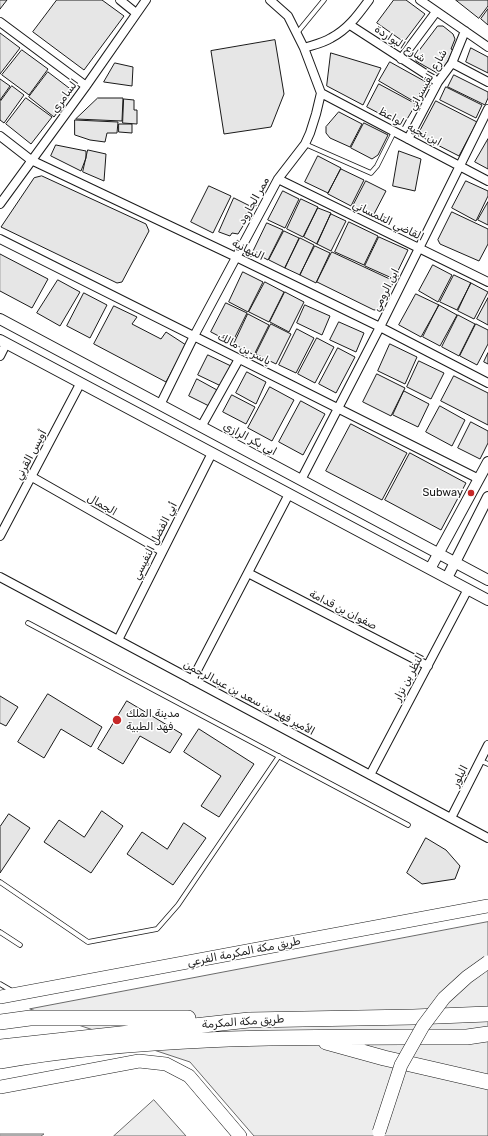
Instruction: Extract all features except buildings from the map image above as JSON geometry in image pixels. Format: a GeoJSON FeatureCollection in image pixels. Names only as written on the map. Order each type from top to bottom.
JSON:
{"type":"FeatureCollection","features":[{"type":"Feature","properties":{"kind":"highway","name":"طريق مكة المكرمة"},"geometry":{"type":"LineString","coordinates":[[0,1047],[249,1020],[488,1014]]}},
{"type":"Feature","properties":{"kind":"highway"},"geometry":{"type":"LineString","coordinates":[[0,1022],[30,1018],[331,1018]]}},
{"type":"Feature","properties":{"kind":"highway","name":"طريق مكة المكرمة"},"geometry":{"type":"LineString","coordinates":[[0,1061],[42,1053],[167,1041],[308,1037],[467,1037],[488,1034]]}},
{"type":"Feature","properties":{"kind":"highway"},"geometry":{"type":"LineString","coordinates":[[308,1037],[384,1058],[488,1082]]}},
{"type":"Feature","properties":{"kind":"highway"},"geometry":{"type":"LineString","coordinates":[[0,1065],[42,1053]]}},
{"type":"Feature","properties":{"kind":"main road","name":"طريق مكة المكرمة الفرعي"},"geometry":{"type":"LineString","coordinates":[[0,997],[488,906]]}},
{"type":"Feature","properties":{"kind":"main road"},"geometry":{"type":"LineString","coordinates":[[379,1135],[401,1065],[423,1026],[444,998],[467,977],[488,962]]}},
{"type":"Feature","properties":{"kind":"main road"},"geometry":{"type":"LineString","coordinates":[[0,1087],[139,1061],[166,1064],[189,1076],[240,1136]]}},
{"type":"Feature","properties":{"kind":"street"},"geometry":{"type":"LineString","coordinates":[[120,0],[136,13]]}},
{"type":"Feature","properties":{"kind":"street","name":"السامري"},"geometry":{"type":"LineString","coordinates":[[0,204],[86,86],[146,0]]}},
{"type":"Feature","properties":{"kind":"street"},"geometry":{"type":"LineString","coordinates":[[270,0],[288,16],[304,48],[321,93]]}},
{"type":"Feature","properties":{"kind":"street"},"geometry":{"type":"LineString","coordinates":[[304,48],[330,39],[350,25],[369,0]]}},
{"type":"Feature","properties":{"kind":"street"},"geometry":{"type":"LineString","coordinates":[[420,0],[488,47]]}},
{"type":"Feature","properties":{"kind":"street"},"geometry":{"type":"LineString","coordinates":[[401,59],[436,12]]}},
{"type":"Feature","properties":{"kind":"street"},"geometry":{"type":"LineString","coordinates":[[0,22],[86,86]]}},
{"type":"Feature","properties":{"kind":"street","name":"شارع البواردة"},"geometry":{"type":"LineString","coordinates":[[350,25],[438,82]]}},
{"type":"Feature","properties":{"kind":"street","name":"شارع القيسراني"},"geometry":{"type":"LineString","coordinates":[[408,139],[438,82],[452,63],[465,31]]}},
{"type":"Feature","properties":{"kind":"street"},"geometry":{"type":"LineString","coordinates":[[452,63],[488,82]]}},
{"type":"Feature","properties":{"kind":"street","name":"ابن نجيه الواعظ"},"geometry":{"type":"LineString","coordinates":[[321,93],[488,181]]}},
{"type":"Feature","properties":{"kind":"street","name":"ممر الجارود"},"geometry":{"type":"LineString","coordinates":[[160,405],[194,336],[278,179],[305,144],[316,114],[321,93]]}},
{"type":"Feature","properties":{"kind":"street","name":"ابن الرومي"},"geometry":{"type":"LineString","coordinates":[[301,480],[380,327],[488,109]]}},
{"type":"Feature","properties":{"kind":"street","name":"النبهانية"},"geometry":{"type":"LineString","coordinates":[[0,136],[32,160],[380,327],[488,383]]}},
{"type":"Feature","properties":{"kind":"street","name":"القاضي التلمساني"},"geometry":{"type":"LineString","coordinates":[[278,179],[488,282]]}},
{"type":"Feature","properties":{"kind":"street","name":"ياسر بن مالك"},"geometry":{"type":"LineString","coordinates":[[0,239],[479,479]]}},
{"type":"Feature","properties":{"kind":"street","name":"ابي بكر الرازي"},"geometry":{"type":"LineString","coordinates":[[0,320],[488,580]]}},
{"type":"Feature","properties":{"kind":"street"},"geometry":{"type":"LineString","coordinates":[[0,356],[3,342],[488,600]]}},
{"type":"Feature","properties":{"kind":"street"},"geometry":{"type":"LineString","coordinates":[[201,427],[239,359]]}},
{"type":"Feature","properties":{"kind":"street","name":"أويس القرني"},"geometry":{"type":"LineString","coordinates":[[0,536],[80,384]]}},
{"type":"Feature","properties":{"kind":"street","name":"أبي الفضل النفيسي"},"geometry":{"type":"LineString","coordinates":[[118,640],[212,453]]}},
{"type":"Feature","properties":{"kind":"street"},"geometry":{"type":"LineString","coordinates":[[430,569],[488,462]]}},
{"type":"Feature","properties":{"kind":"street","name":"الجمال"},"geometry":{"type":"LineString","coordinates":[[32,477],[162,551]]}},
{"type":"Feature","properties":{"kind":"street"},"geometry":{"type":"LineString","coordinates":[[192,680],[289,494]]}},
{"type":"Feature","properties":{"kind":"street"},"geometry":{"type":"LineString","coordinates":[[447,578],[488,497]]}},
{"type":"Feature","properties":{"kind":"street","name":"صفوان بن قدامة"},"geometry":{"type":"LineString","coordinates":[[248,574],[428,666]]}},
{"type":"Feature","properties":{"kind":"street","name":"الأمير فهد بن سعد بن عبدالرحمن"},"geometry":{"type":"LineString","coordinates":[[0,577],[488,838]]}},
{"type":"Feature","properties":{"kind":"street","name":"النظر بن نزار"},"geometry":{"type":"LineString","coordinates":[[370,775],[468,589]]}},
{"type":"Feature","properties":{"kind":"street","name":"البلور"},"geometry":{"type":"LineString","coordinates":[[451,818],[488,745]]}},
{"type":"Feature","properties":{"kind":"lane"},"geometry":{"type":"LineString","coordinates":[[296,34],[324,0]]}},
{"type":"Feature","properties":{"kind":"lane"},"geometry":{"type":"LineString","coordinates":[[305,144],[371,173],[377,166],[394,132]]}},
{"type":"Feature","properties":{"kind":"lane"},"geometry":{"type":"LineString","coordinates":[[28,623],[408,825]]}},
{"type":"Feature","properties":{"kind":"lane"},"geometry":{"type":"LineString","coordinates":[[0,882],[88,942],[156,929],[178,905],[279,756]]}},
{"type":"Feature","properties":{"kind":"lane"},"geometry":{"type":"LineString","coordinates":[[480,760],[488,764]]}},
{"type":"Feature","properties":{"kind":"lane"},"geometry":{"type":"LineString","coordinates":[[0,932],[20,945]]}},
{"type":"Feature","properties":{"kind":"lane"},"geometry":{"type":"LineString","coordinates":[[0,984],[17,994]]}},
{"type":"Feature","properties":{"kind":"shaded area"},"geometry":{"type":"Polygon","coordinates":[[[488,922],[488,1136],[254,1136],[190,1062],[30,1009],[488,922]]]}},
{"type":"Feature","properties":{"kind":"shaded area"},"geometry":{"type":"Polygon","coordinates":[[[154,1100],[186,1136],[114,1136],[154,1100]]]}},
{"type":"Feature","properties":{"kind":"shaded area"},"geometry":{"type":"Polygon","coordinates":[[[0,1134],[44,1134],[41,1136],[0,1136],[0,1134]]]}},
{"type":"Feature","properties":{"kind":"place","name":"Subway"},"geometry":{"type":"Point","coordinates":[471,493]}},
{"type":"Feature","properties":{"kind":"place","name":"مدينة الملك فهد الطبية"},"geometry":{"type":"Point","coordinates":[117,720]}}]}
